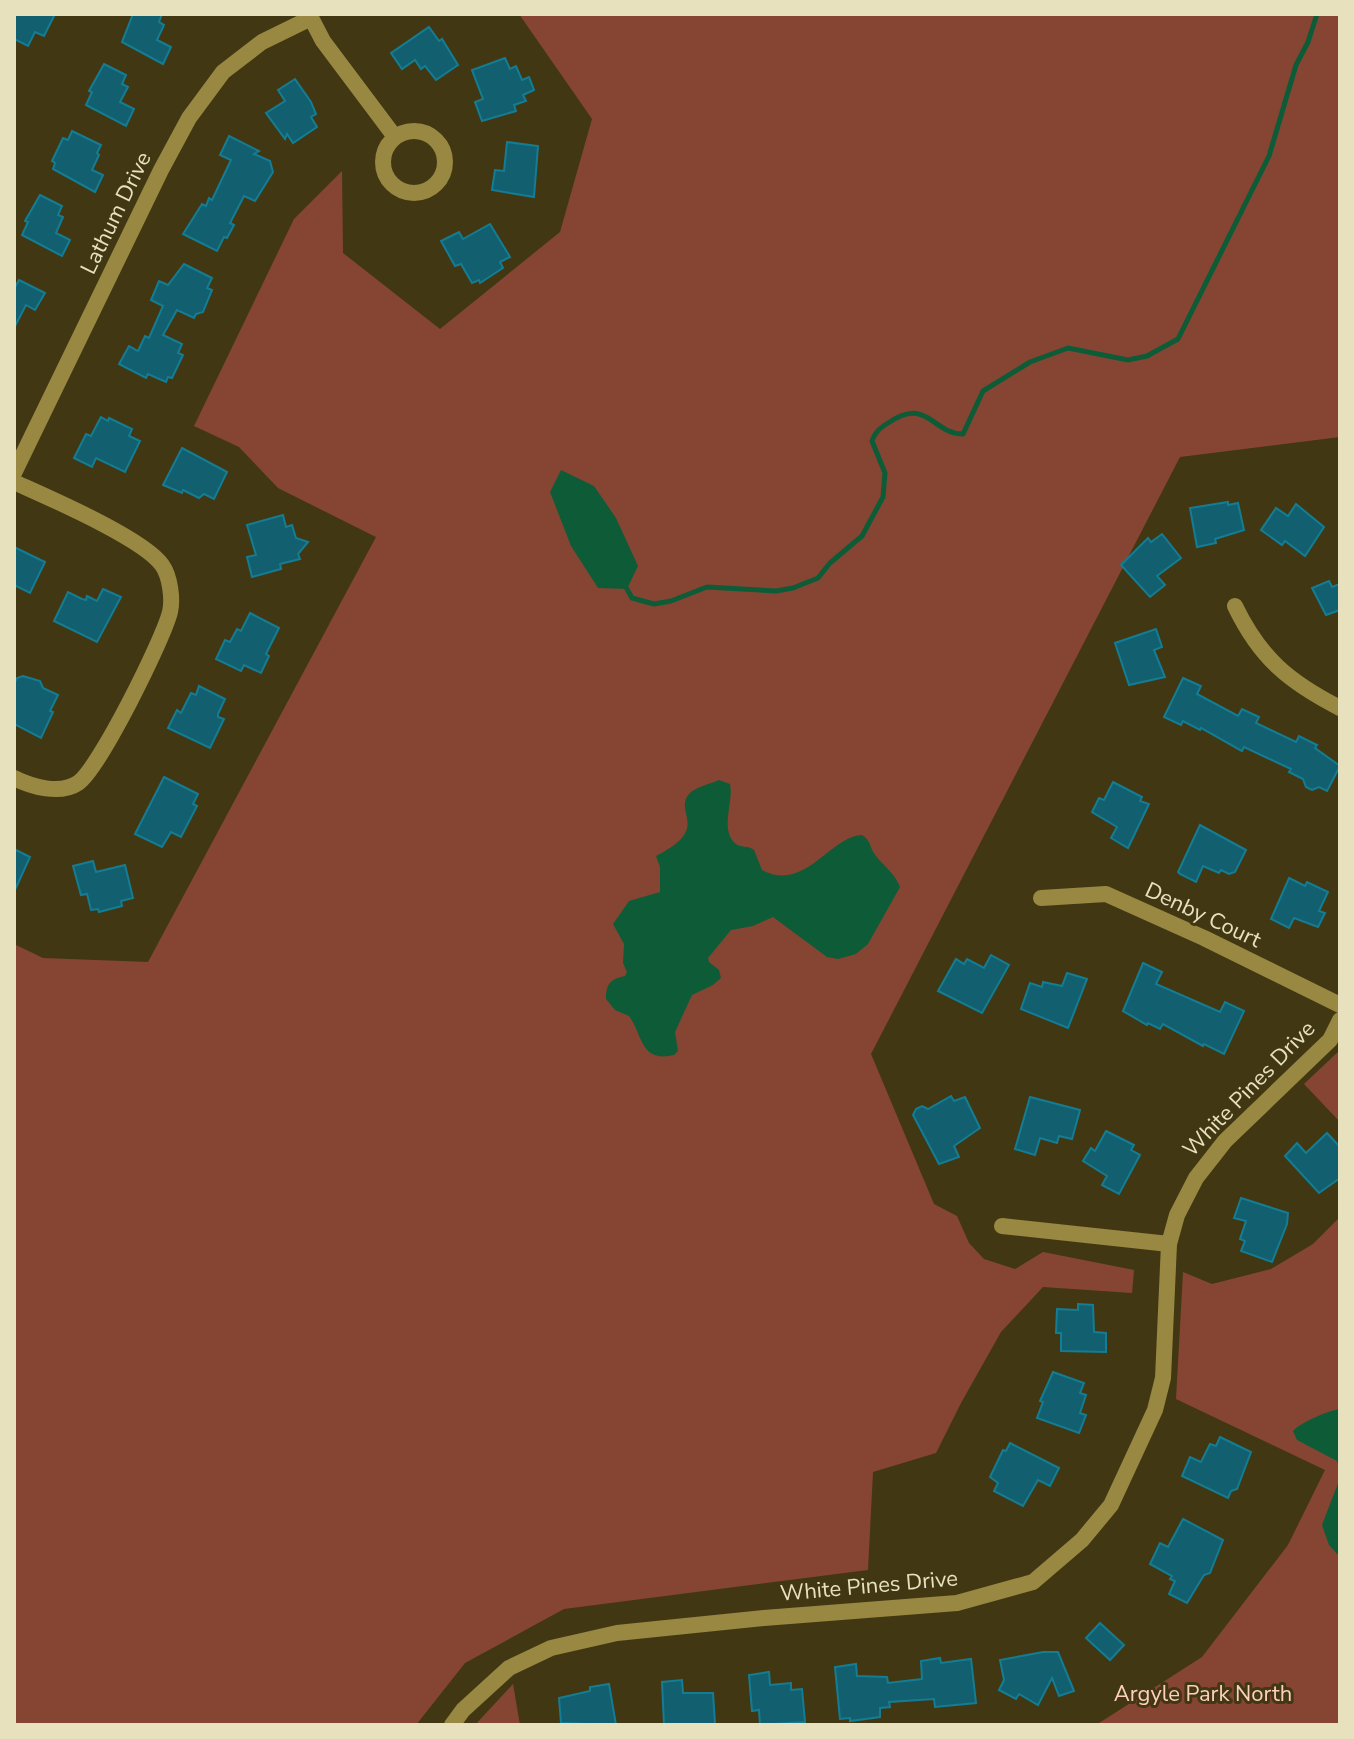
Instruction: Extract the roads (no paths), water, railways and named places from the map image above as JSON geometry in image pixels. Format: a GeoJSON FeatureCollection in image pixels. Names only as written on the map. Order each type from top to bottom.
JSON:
{"type":"FeatureCollection","features":[{"type":"Feature","properties":{"kind":"street"},"geometry":{"type":"LineString","coordinates":[[310,16],[323,41],[395,137]]}},
{"type":"Feature","properties":{"kind":"street","name":"Lathum Drive"},"geometry":{"type":"LineString","coordinates":[[14,473],[189,118],[223,72],[262,42],[310,16]]}},
{"type":"Feature","properties":{"kind":"street"},"geometry":{"type":"LineString","coordinates":[[14,482],[141,546],[163,566],[170,601],[170,610],[154,652],[92,770],[77,785],[53,789],[14,778]]}},
{"type":"Feature","properties":{"kind":"street"},"geometry":{"type":"LineString","coordinates":[[1235,606],[1249,634],[1282,673],[1340,708]]}},
{"type":"Feature","properties":{"kind":"street","name":"Denby Court"},"geometry":{"type":"LineString","coordinates":[[1041,898],[1106,894],[1340,1005]]}},
{"type":"Feature","properties":{"kind":"street","name":"White Pines Drive"},"geometry":{"type":"LineString","coordinates":[[452,1725],[463,1710],[509,1668],[551,1648],[617,1633],[957,1603],[1033,1582],[1082,1540],[1111,1505],[1155,1410],[1163,1378],[1169,1244],[1177,1215],[1196,1178],[1225,1141],[1330,1040],[1340,1020]]}},
{"type":"Feature","properties":{"kind":"street"},"geometry":{"type":"LineString","coordinates":[[1002,1226],[1169,1244]]}},
{"type":"Feature","properties":{"kind":"waterway"},"geometry":{"type":"LineString","coordinates":[[627,589],[632,598],[654,604],[707,587],[776,591],[818,578],[830,563],[862,536],[883,497],[885,473],[872,441],[885,425],[912,413],[963,434],[983,391],[1030,362],[1068,348],[1128,360],[1147,356],[1178,339],[1269,156],[1296,65],[1317,14]]}},
{"type":"Feature","properties":{"kind":"park label","name":"Argyle Park North"},"geometry":{"type":"Point","coordinates":[1203,1694]}}]}
